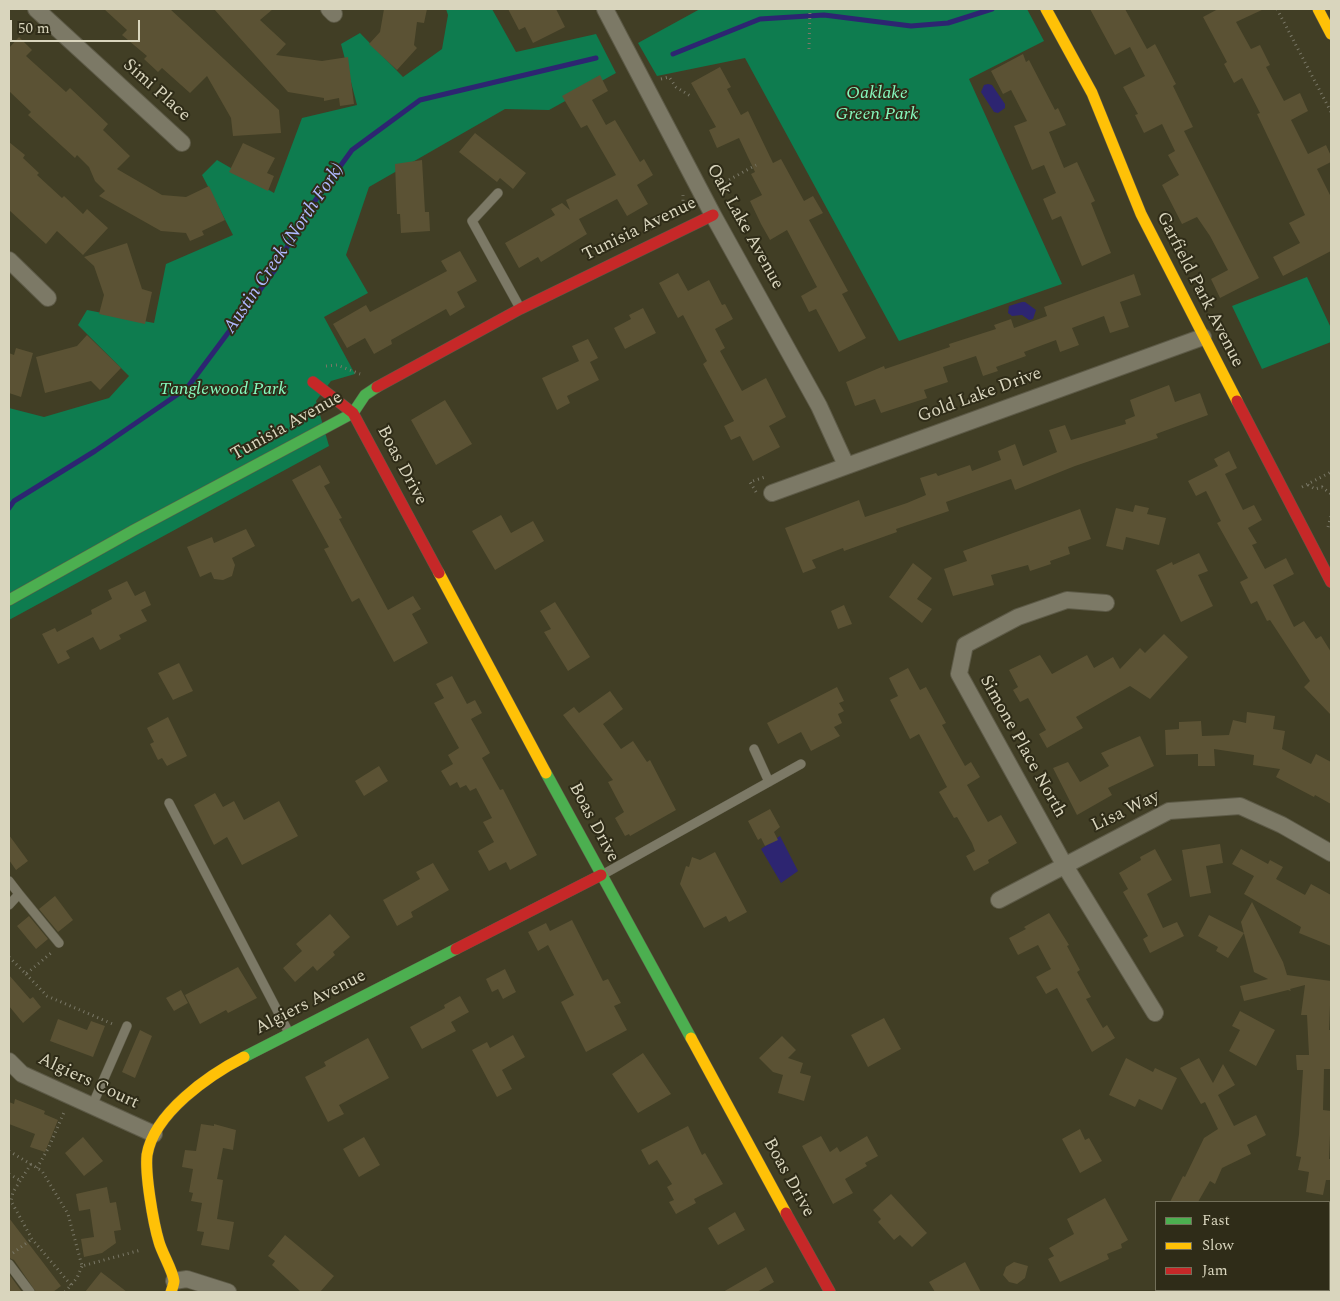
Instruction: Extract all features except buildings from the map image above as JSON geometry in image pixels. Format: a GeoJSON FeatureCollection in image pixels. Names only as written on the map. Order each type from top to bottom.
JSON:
{"type":"FeatureCollection","features":[{"type":"Feature","properties":{"kind":"street","name":"Simi Place"},"geometry":{"type":"LineString","coordinates":[[36,9],[182,143]]}},
{"type":"Feature","properties":{"kind":"street","name":"Oak Lake Avenue"},"geometry":{"type":"LineString","coordinates":[[605,9],[713,215],[819,406],[846,465]]}},
{"type":"Feature","properties":{"kind":"street","name":"Garfield Park Avenue"},"geometry":{"type":"LineString","coordinates":[[1046,9],[1092,93],[1138,207],[1203,337],[1331,582]]}},
{"type":"Feature","properties":{"kind":"street"},"geometry":{"type":"LineString","coordinates":[[1318,9],[1331,34]]}},
{"type":"Feature","properties":{"kind":"street","name":"Tunisia Avenue"},"geometry":{"type":"LineString","coordinates":[[9,600],[134,530],[353,413],[365,395],[385,381],[520,308],[713,215]]}},
{"type":"Feature","properties":{"kind":"street"},"geometry":{"type":"LineString","coordinates":[[9,260],[48,298]]}},
{"type":"Feature","properties":{"kind":"street","name":"Gold Lake Drive"},"geometry":{"type":"LineString","coordinates":[[772,493],[1203,337]]}},
{"type":"Feature","properties":{"kind":"street","name":"Boas Drive"},"geometry":{"type":"LineString","coordinates":[[313,382],[353,413],[601,875],[830,1292]]}},
{"type":"Feature","properties":{"kind":"street","name":"Simone Place North"},"geometry":{"type":"LineString","coordinates":[[1065,866],[959,674],[965,645],[1018,617],[1067,600],[1106,603]]}},
{"type":"Feature","properties":{"kind":"street","name":"Lisa Way"},"geometry":{"type":"LineString","coordinates":[[999,900],[1169,811],[1240,806],[1282,825],[1331,854]]}},
{"type":"Feature","properties":{"kind":"street"},"geometry":{"type":"LineString","coordinates":[[1065,866],[1155,1013]]}},
{"type":"Feature","properties":{"kind":"street","name":"Algiers Avenue"},"geometry":{"type":"LineString","coordinates":[[173,1287],[152,1218],[147,1154],[154,1134],[183,1098],[205,1080],[240,1059],[601,875]]}},
{"type":"Feature","properties":{"kind":"street","name":"Algiers Court"},"geometry":{"type":"LineString","coordinates":[[9,1061],[22,1074],[154,1134]]}},
{"type":"Feature","properties":{"kind":"street"},"geometry":{"type":"LineString","coordinates":[[173,1287],[187,1279],[228,1292]]}},
{"type":"Feature","properties":{"kind":"lane"},"geometry":{"type":"LineString","coordinates":[[498,193],[472,221],[520,308]]}},
{"type":"Feature","properties":{"kind":"lane"},"geometry":{"type":"LineString","coordinates":[[1319,561],[1331,554]]}},
{"type":"Feature","properties":{"kind":"lane"},"geometry":{"type":"LineString","coordinates":[[754,749],[769,782]]}},
{"type":"Feature","properties":{"kind":"lane"},"geometry":{"type":"LineString","coordinates":[[601,875],[801,764]]}},
{"type":"Feature","properties":{"kind":"lane"},"geometry":{"type":"LineString","coordinates":[[169,803],[290,1033]]}},
{"type":"Feature","properties":{"kind":"lane"},"geometry":{"type":"LineString","coordinates":[[9,881],[59,943]]}},
{"type":"Feature","properties":{"kind":"lane"},"geometry":{"type":"LineString","coordinates":[[9,905],[19,894]]}},
{"type":"Feature","properties":{"kind":"lane"},"geometry":{"type":"LineString","coordinates":[[92,1106],[126,1028]]}},
{"type":"Feature","properties":{"kind":"lane"},"geometry":{"type":"LineString","coordinates":[[9,1264],[30,1292]]}},
{"type":"Feature","properties":{"kind":"path"},"geometry":{"type":"LineString","coordinates":[[809,49],[810,9]]}},
{"type":"Feature","properties":{"kind":"path"},"geometry":{"type":"LineString","coordinates":[[1277,9],[1331,112]]}},
{"type":"Feature","properties":{"kind":"path"},"geometry":{"type":"LineString","coordinates":[[661,79],[669,77],[676,87],[692,97]]}},
{"type":"Feature","properties":{"kind":"path"},"geometry":{"type":"LineString","coordinates":[[716,187],[756,165]]}},
{"type":"Feature","properties":{"kind":"path"},"geometry":{"type":"LineString","coordinates":[[677,209],[683,203],[682,190]]}},
{"type":"Feature","properties":{"kind":"path"},"geometry":{"type":"LineString","coordinates":[[1300,488],[1331,472]]}},
{"type":"Feature","properties":{"kind":"path"},"geometry":{"type":"LineString","coordinates":[[1307,485],[1315,489],[1322,487],[1331,494]]}},
{"type":"Feature","properties":{"kind":"path"},"geometry":{"type":"LineString","coordinates":[[1328,527],[1331,516]]}},
{"type":"Feature","properties":{"kind":"path"},"geometry":{"type":"LineString","coordinates":[[26,974],[61,946],[59,943]]}},
{"type":"Feature","properties":{"kind":"path"},"geometry":{"type":"LineString","coordinates":[[9,957],[47,996],[126,1028]]}},
{"type":"Feature","properties":{"kind":"path"},"geometry":{"type":"LineString","coordinates":[[37,1168],[50,1147],[71,1096]]}},
{"type":"Feature","properties":{"kind":"path"},"geometry":{"type":"LineString","coordinates":[[9,1151],[42,1171],[68,1214],[82,1266],[72,1285],[65,1292]]}},
{"type":"Feature","properties":{"kind":"path"},"geometry":{"type":"LineString","coordinates":[[31,1164],[10,1197],[11,1201],[32,1238],[72,1285]]}},
{"type":"Feature","properties":{"kind":"path"},"geometry":{"type":"LineString","coordinates":[[9,1174],[21,1181]]}},
{"type":"Feature","properties":{"kind":"path"},"geometry":{"type":"LineString","coordinates":[[9,1256],[32,1238]]}},
{"type":"Feature","properties":{"kind":"path"},"geometry":{"type":"LineString","coordinates":[[82,1266],[159,1245]]}},
{"type":"Feature","properties":{"kind":"green space","name":"Tanglewood Park"},"geometry":{"type":"Polygon","coordinates":[[[446,9],[492,9],[516,52],[596,34],[616,73],[549,110],[505,109],[369,187],[346,255],[368,293],[324,317],[355,374],[331,381],[316,401],[329,446],[9,620],[9,408],[44,417],[109,398],[129,376],[78,325],[87,310],[154,323],[166,264],[233,235],[202,175],[217,160],[274,193],[302,118],[357,105],[341,44],[360,33],[403,77],[442,49],[448,15],[446,9]]]}},
{"type":"Feature","properties":{"kind":"green space","name":"Oaklake Green Park"},"geometry":{"type":"Polygon","coordinates":[[[700,9],[1027,9],[1044,41],[969,79],[1062,284],[899,341],[745,58],[657,76],[638,43],[700,9]]]}},
{"type":"Feature","properties":{"kind":"green space"},"geometry":{"type":"Polygon","coordinates":[[[1307,277],[1331,328],[1331,342],[1262,369],[1232,306],[1307,277]]]}},
{"type":"Feature","properties":{"kind":"shaded area"},"geometry":{"type":"Polygon","coordinates":[[[984,85],[992,85],[1005,104],[1005,108],[998,113],[994,112],[981,92],[984,85]]]}},
{"type":"Feature","properties":{"kind":"shaded area"},"geometry":{"type":"Polygon","coordinates":[[[1022,302],[1036,310],[1033,319],[1029,320],[1022,315],[1012,316],[1008,313],[1009,306],[1022,302]]]}},
{"type":"Feature","properties":{"kind":"shaded area"},"geometry":{"type":"Polygon","coordinates":[[[780,836],[798,871],[781,883],[761,849],[780,836]]]}},
{"type":"Feature","properties":{"kind":"waterway","name":"Austin Creek (North Fork)"},"geometry":{"type":"LineString","coordinates":[[673,54],[760,19],[824,15],[911,26],[948,23],[992,9]]}},
{"type":"Feature","properties":{"kind":"waterway","name":"Austin Creek (North Fork)"},"geometry":{"type":"LineString","coordinates":[[9,508],[14,501],[95,451],[187,388],[274,271],[304,216],[352,150],[420,100],[596,58]]}},
{"type":"Feature","properties":{"kind":"traffic: fast"},"geometry":{"type":"LineString","coordinates":[[9,600],[134,530],[353,413],[365,395],[377,387]]}},
{"type":"Feature","properties":{"kind":"traffic: fast"},"geometry":{"type":"LineString","coordinates":[[546,773],[691,1038]]}},
{"type":"Feature","properties":{"kind":"traffic: fast"},"geometry":{"type":"LineString","coordinates":[[244,1057],[456,949]]}},
{"type":"Feature","properties":{"kind":"traffic: slow"},"geometry":{"type":"LineString","coordinates":[[1046,9],[1092,93],[1141,214],[1237,401]]}},
{"type":"Feature","properties":{"kind":"traffic: slow"},"geometry":{"type":"LineString","coordinates":[[1318,9],[1331,34]]}},
{"type":"Feature","properties":{"kind":"traffic: slow"},"geometry":{"type":"LineString","coordinates":[[439,573],[546,773]]}},
{"type":"Feature","properties":{"kind":"traffic: slow"},"geometry":{"type":"LineString","coordinates":[[691,1038],[786,1213]]}},
{"type":"Feature","properties":{"kind":"traffic: slow"},"geometry":{"type":"LineString","coordinates":[[171,1292],[174,1282],[173,1277],[159,1242],[152,1211],[148,1186],[147,1155],[152,1139],[160,1124],[172,1110],[200,1085],[244,1057]]}},
{"type":"Feature","properties":{"kind":"traffic: jam"},"geometry":{"type":"LineString","coordinates":[[377,387],[520,309],[713,215]]}},
{"type":"Feature","properties":{"kind":"traffic: jam"},"geometry":{"type":"LineString","coordinates":[[313,382],[353,413],[439,573]]}},
{"type":"Feature","properties":{"kind":"traffic: jam"},"geometry":{"type":"LineString","coordinates":[[1237,401],[1331,582]]}},
{"type":"Feature","properties":{"kind":"traffic: jam"},"geometry":{"type":"LineString","coordinates":[[456,949],[601,875]]}},
{"type":"Feature","properties":{"kind":"traffic: jam"},"geometry":{"type":"LineString","coordinates":[[786,1213],[830,1292]]}}]}
